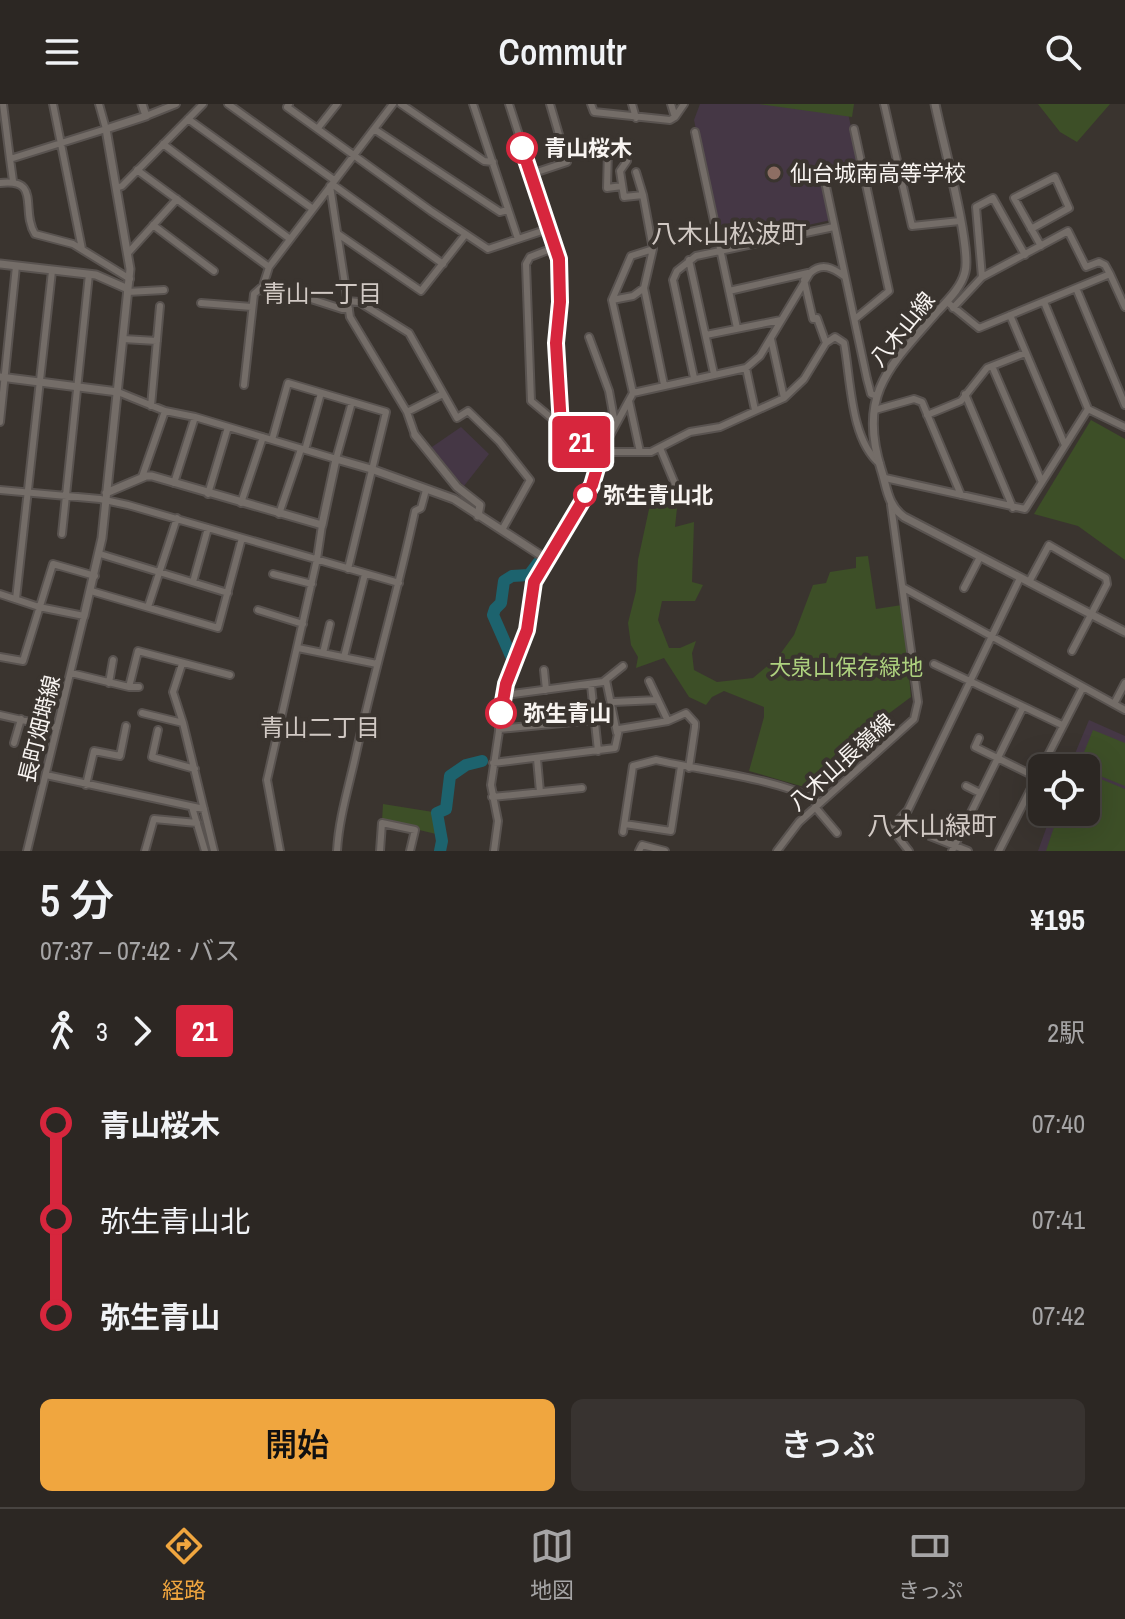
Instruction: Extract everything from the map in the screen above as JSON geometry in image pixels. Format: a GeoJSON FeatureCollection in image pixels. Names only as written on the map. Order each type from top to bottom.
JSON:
{"type":"FeatureCollection","features":[{"type":"Feature","properties":{"kind":"street"},"geometry":{"type":"LineString","coordinates":[[3,104],[13,181]]}},
{"type":"Feature","properties":{"kind":"street"},"geometry":{"type":"LineString","coordinates":[[53,104],[82,249]]}},
{"type":"Feature","properties":{"kind":"street"},"geometry":{"type":"LineString","coordinates":[[1,596],[84,616],[100,554],[130,279],[128,253],[99,104]]}},
{"type":"Feature","properties":{"kind":"street"},"geometry":{"type":"LineString","coordinates":[[142,104],[146,116]]}},
{"type":"Feature","properties":{"kind":"street"},"geometry":{"type":"LineString","coordinates":[[10,159],[176,104]]}},
{"type":"Feature","properties":{"kind":"street"},"geometry":{"type":"LineString","coordinates":[[116,188],[122,186],[203,104]]}},
{"type":"Feature","properties":{"kind":"street"},"geometry":{"type":"LineString","coordinates":[[228,104],[443,264]]}},
{"type":"Feature","properties":{"kind":"street"},"geometry":{"type":"LineString","coordinates":[[289,104],[287,107],[488,249],[548,229]]}},
{"type":"Feature","properties":{"kind":"street"},"geometry":{"type":"LineString","coordinates":[[318,128],[337,104]]}},
{"type":"Feature","properties":{"kind":"street"},"geometry":{"type":"LineString","coordinates":[[244,385],[254,294],[260,290],[269,267],[393,104]]}},
{"type":"Feature","properties":{"kind":"street"},"geometry":{"type":"LineString","coordinates":[[401,104],[484,161],[493,162]]}},
{"type":"Feature","properties":{"kind":"street"},"geometry":{"type":"LineString","coordinates":[[473,104],[518,239]]}},
{"type":"Feature","properties":{"kind":"street"},"geometry":{"type":"LineString","coordinates":[[509,104],[559,259],[560,302],[556,343],[561,426]]}},
{"type":"Feature","properties":{"kind":"street"},"geometry":{"type":"LineString","coordinates":[[531,174],[567,162],[550,104]]}},
{"type":"Feature","properties":{"kind":"street"},"geometry":{"type":"LineString","coordinates":[[591,104],[594,112],[670,120],[684,104]]}},
{"type":"Feature","properties":{"kind":"street"},"geometry":{"type":"LineString","coordinates":[[632,104],[636,118]]}},
{"type":"Feature","properties":{"kind":"street"},"geometry":{"type":"LineString","coordinates":[[671,104],[675,117]]}},
{"type":"Feature","properties":{"kind":"street"},"geometry":{"type":"LineString","coordinates":[[884,104],[912,226],[960,221]]}},
{"type":"Feature","properties":{"kind":"street","name":"八木山線"},"geometry":{"type":"LineString","coordinates":[[891,505],[874,429],[877,396],[886,372],[950,305],[966,271],[967,258],[935,104]]}},
{"type":"Feature","properties":{"kind":"street"},"geometry":{"type":"LineString","coordinates":[[188,119],[313,209]]}},
{"type":"Feature","properties":{"kind":"street"},"geometry":{"type":"LineString","coordinates":[[374,129],[500,212],[508,210]]}},
{"type":"Feature","properties":{"kind":"street"},"geometry":{"type":"LineString","coordinates":[[854,129],[889,291],[855,319]]}},
{"type":"Feature","properties":{"kind":"street"},"geometry":{"type":"LineString","coordinates":[[695,132],[737,328]]}},
{"type":"Feature","properties":{"kind":"street"},"geometry":{"type":"LineString","coordinates":[[163,144],[290,239]]}},
{"type":"Feature","properties":{"kind":"street"},"geometry":{"type":"LineString","coordinates":[[608,149],[607,188],[622,186]]}},
{"type":"Feature","properties":{"kind":"street"},"geometry":{"type":"LineString","coordinates":[[627,161],[620,171],[624,197],[643,195]]}},
{"type":"Feature","properties":{"kind":"street"},"geometry":{"type":"LineString","coordinates":[[137,170],[269,267]]}},
{"type":"Feature","properties":{"kind":"street"},"geometry":{"type":"LineString","coordinates":[[636,172],[653,249],[644,288],[664,385]]}},
{"type":"Feature","properties":{"kind":"street"},"geometry":{"type":"LineString","coordinates":[[824,177],[871,394],[877,396]]}},
{"type":"Feature","properties":{"kind":"street"},"geometry":{"type":"LineString","coordinates":[[1031,229],[1069,208],[1055,177],[1014,198],[1031,229],[1041,246]]}},
{"type":"Feature","properties":{"kind":"street"},"geometry":{"type":"LineString","coordinates":[[0,183],[13,181],[24,185],[35,234],[82,249],[130,279]]}},
{"type":"Feature","properties":{"kind":"street"},"geometry":{"type":"LineString","coordinates":[[332,184],[350,317],[407,412],[415,435],[457,487],[480,505],[478,516]]}},
{"type":"Feature","properties":{"kind":"street"},"geometry":{"type":"LineString","coordinates":[[982,277],[976,207],[993,198],[1025,255]]}},
{"type":"Feature","properties":{"kind":"street"},"geometry":{"type":"LineString","coordinates":[[128,253],[177,199]]}},
{"type":"Feature","properties":{"kind":"street"},"geometry":{"type":"LineString","coordinates":[[153,225],[214,271]]}},
{"type":"Feature","properties":{"kind":"street"},"geometry":{"type":"LineString","coordinates":[[694,378],[673,280],[677,271],[696,256],[834,227]]}},
{"type":"Feature","properties":{"kind":"street"},"geometry":{"type":"LineString","coordinates":[[1110,274],[979,328],[950,305],[982,277],[1068,231],[1086,267],[1099,262],[1105,265],[1110,274],[1125,307]]}},
{"type":"Feature","properties":{"kind":"street"},"geometry":{"type":"LineString","coordinates":[[338,234],[421,291],[465,235]]}},
{"type":"Feature","properties":{"kind":"street"},"geometry":{"type":"LineString","coordinates":[[553,248],[530,257],[526,264],[531,401],[582,443],[602,450],[640,452],[660,448],[690,432],[720,427],[784,398],[804,379],[826,343],[835,337],[844,343],[855,425],[873,458],[880,464]]}},
{"type":"Feature","properties":{"kind":"street"},"geometry":{"type":"LineString","coordinates":[[494,851],[498,821],[491,785],[506,684],[527,630],[534,582],[592,485],[602,450],[633,393],[612,300],[631,256],[653,249]]}},
{"type":"Feature","properties":{"kind":"street"},"geometry":{"type":"LineString","coordinates":[[689,260],[714,374]]}},
{"type":"Feature","properties":{"kind":"street"},"geometry":{"type":"LineString","coordinates":[[0,264],[105,277],[128,290],[164,290]]}},
{"type":"Feature","properties":{"kind":"street"},"geometry":{"type":"LineString","coordinates":[[0,422],[2,378],[16,266]]}},
{"type":"Feature","properties":{"kind":"street"},"geometry":{"type":"LineString","coordinates":[[633,393],[746,368],[760,356],[804,280],[815,268],[833,268],[844,276]]}},
{"type":"Feature","properties":{"kind":"street"},"geometry":{"type":"LineString","coordinates":[[16,599],[52,271]]}},
{"type":"Feature","properties":{"kind":"street"},"geometry":{"type":"LineString","coordinates":[[729,291],[810,273]]}},
{"type":"Feature","properties":{"kind":"street"},"geometry":{"type":"LineString","coordinates":[[62,534],[89,274]]}},
{"type":"Feature","properties":{"kind":"street"},"geometry":{"type":"LineString","coordinates":[[804,280],[813,319],[817,318],[826,343]]}},
{"type":"Feature","properties":{"kind":"street"},"geometry":{"type":"LineString","coordinates":[[612,300],[633,296],[644,288]]}},
{"type":"Feature","properties":{"kind":"street"},"geometry":{"type":"LineString","coordinates":[[1076,288],[1125,405]]}},
{"type":"Feature","properties":{"kind":"street"},"geometry":{"type":"LineString","coordinates":[[260,290],[286,291],[342,309],[359,302],[409,333],[457,418],[468,411],[499,441],[530,480],[502,530]]}},
{"type":"Feature","properties":{"kind":"street"},"geometry":{"type":"LineString","coordinates":[[1044,302],[1088,409],[1125,427]]}},
{"type":"Feature","properties":{"kind":"street"},"geometry":{"type":"LineString","coordinates":[[201,303],[252,307]]}},
{"type":"Feature","properties":{"kind":"street"},"geometry":{"type":"LineString","coordinates":[[151,406],[160,306]]}},
{"type":"Feature","properties":{"kind":"street"},"geometry":{"type":"LineString","coordinates":[[1010,315],[1064,443]]}},
{"type":"Feature","properties":{"kind":"street"},"geometry":{"type":"LineString","coordinates":[[706,335],[781,320]]}},
{"type":"Feature","properties":{"kind":"street"},"geometry":{"type":"LineString","coordinates":[[589,337],[609,391],[615,424]]}},
{"type":"Feature","properties":{"kind":"street"},"geometry":{"type":"LineString","coordinates":[[771,337],[784,398]]}},
{"type":"Feature","properties":{"kind":"street"},"geometry":{"type":"LineString","coordinates":[[123,339],[157,341]]}},
{"type":"Feature","properties":{"kind":"street"},"geometry":{"type":"LineString","coordinates":[[927,415],[961,401],[987,368],[1025,353]]}},
{"type":"Feature","properties":{"kind":"street"},"geometry":{"type":"LineString","coordinates":[[992,366],[1041,481]]}},
{"type":"Feature","properties":{"kind":"street"},"geometry":{"type":"LineString","coordinates":[[746,368],[755,410]]}},
{"type":"Feature","properties":{"kind":"street"},"geometry":{"type":"LineString","coordinates":[[2,378],[118,392],[165,411],[371,469],[454,499],[548,560]]}},
{"type":"Feature","properties":{"kind":"street"},"geometry":{"type":"LineString","coordinates":[[272,440],[288,383],[386,412],[348,569]]}},
{"type":"Feature","properties":{"kind":"street"},"geometry":{"type":"LineString","coordinates":[[279,514],[321,393]]}},
{"type":"Feature","properties":{"kind":"street"},"geometry":{"type":"LineString","coordinates":[[407,412],[443,394]]}},
{"type":"Feature","properties":{"kind":"street"},"geometry":{"type":"LineString","coordinates":[[965,394],[1013,508]]}},
{"type":"Feature","properties":{"kind":"street"},"geometry":{"type":"LineString","coordinates":[[875,410],[914,399],[922,402],[961,495]]}},
{"type":"Feature","properties":{"kind":"street"},"geometry":{"type":"LineString","coordinates":[[629,401],[640,452]]}},
{"type":"Feature","properties":{"kind":"street"},"geometry":{"type":"LineString","coordinates":[[280,851],[267,780],[312,584],[336,459],[352,402]]}},
{"type":"Feature","properties":{"kind":"street"},"geometry":{"type":"LineString","coordinates":[[885,478],[1013,508],[1027,508],[1064,443],[1088,409]]}},
{"type":"Feature","properties":{"kind":"street"},"geometry":{"type":"LineString","coordinates":[[142,477],[165,411]]}},
{"type":"Feature","properties":{"kind":"street"},"geometry":{"type":"LineString","coordinates":[[174,483],[195,417]]}},
{"type":"Feature","properties":{"kind":"street"},"geometry":{"type":"LineString","coordinates":[[208,494],[228,427]]}},
{"type":"Feature","properties":{"kind":"street"},"geometry":{"type":"LineString","coordinates":[[241,503],[263,437]]}},
{"type":"Feature","properties":{"kind":"street"},"geometry":{"type":"LineString","coordinates":[[660,448],[675,484]]}},
{"type":"Feature","properties":{"kind":"street"},"geometry":{"type":"LineString","coordinates":[[106,497],[142,477],[152,476],[322,525]]}},
{"type":"Feature","properties":{"kind":"street"},"geometry":{"type":"LineString","coordinates":[[0,490],[67,497],[106,497],[399,583]]}},
{"type":"Feature","properties":{"kind":"street"},"geometry":{"type":"LineString","coordinates":[[337,851],[338,823],[377,664],[415,511],[421,508],[426,490]]}},
{"type":"Feature","properties":{"kind":"street"},"geometry":{"type":"LineString","coordinates":[[891,505],[904,517],[1125,632]]}},
{"type":"Feature","properties":{"kind":"street","name":"八木山長嶺線"},"geometry":{"type":"LineString","coordinates":[[777,851],[799,822],[914,719],[918,702],[891,505]]}},
{"type":"Feature","properties":{"kind":"street"},"geometry":{"type":"LineString","coordinates":[[148,607],[177,518]]}},
{"type":"Feature","properties":{"kind":"street"},"geometry":{"type":"LineString","coordinates":[[193,582],[208,528]]}},
{"type":"Feature","properties":{"kind":"street"},"geometry":{"type":"LineString","coordinates":[[91,591],[218,628],[242,538]]}},
{"type":"Feature","properties":{"kind":"street"},"geometry":{"type":"LineString","coordinates":[[1029,582],[1049,545],[1106,578],[1107,584],[1072,651]]}},
{"type":"Feature","properties":{"kind":"street"},"geometry":{"type":"LineString","coordinates":[[100,554],[228,593]]}},
{"type":"Feature","properties":{"kind":"street"},"geometry":{"type":"LineString","coordinates":[[964,588],[980,557]]}},
{"type":"Feature","properties":{"kind":"street"},"geometry":{"type":"LineString","coordinates":[[0,657],[23,661],[53,564],[95,576]]}},
{"type":"Feature","properties":{"kind":"street"},"geometry":{"type":"LineString","coordinates":[[273,574],[312,584]]}},
{"type":"Feature","properties":{"kind":"street"},"geometry":{"type":"LineString","coordinates":[[344,657],[365,574]]}},
{"type":"Feature","properties":{"kind":"street"},"geometry":{"type":"LineString","coordinates":[[909,851],[891,828],[908,810],[1020,578]]}},
{"type":"Feature","properties":{"kind":"street"},"geometry":{"type":"LineString","coordinates":[[904,588],[1125,710]]}},
{"type":"Feature","properties":{"kind":"street"},"geometry":{"type":"LineString","coordinates":[[258,610],[303,624]]}},
{"type":"Feature","properties":{"kind":"street","name":"長町畑塒線"},"geometry":{"type":"LineString","coordinates":[[27,851],[84,616]]}},
{"type":"Feature","properties":{"kind":"street"},"geometry":{"type":"LineString","coordinates":[[323,653],[330,624]]}},
{"type":"Feature","properties":{"kind":"street"},"geometry":{"type":"LineString","coordinates":[[298,648],[377,664]]}},
{"type":"Feature","properties":{"kind":"street"},"geometry":{"type":"LineString","coordinates":[[129,687],[138,651],[230,675]]}},
{"type":"Feature","properties":{"kind":"street"},"geometry":{"type":"LineString","coordinates":[[109,683],[113,660]]}},
{"type":"Feature","properties":{"kind":"street"},"geometry":{"type":"LineString","coordinates":[[182,664],[173,692],[214,851]]}},
{"type":"Feature","properties":{"kind":"street"},"geometry":{"type":"LineString","coordinates":[[934,664],[1062,725]]}},
{"type":"Feature","properties":{"kind":"street"},"geometry":{"type":"LineString","coordinates":[[505,695],[591,685],[606,680],[623,666]]}},
{"type":"Feature","properties":{"kind":"street"},"geometry":{"type":"LineString","coordinates":[[544,670],[546,690]]}},
{"type":"Feature","properties":{"kind":"street"},"geometry":{"type":"LineString","coordinates":[[71,673],[139,687]]}},
{"type":"Feature","properties":{"kind":"street"},"geometry":{"type":"LineString","coordinates":[[493,763],[615,748],[617,733],[613,702],[606,680]]}},
{"type":"Feature","properties":{"kind":"street"},"geometry":{"type":"LineString","coordinates":[[649,681],[668,721]]}},
{"type":"Feature","properties":{"kind":"street"},"geometry":{"type":"LineString","coordinates":[[1114,704],[1125,683]]}},
{"type":"Feature","properties":{"kind":"street"},"geometry":{"type":"LineString","coordinates":[[591,685],[598,751]]}},
{"type":"Feature","properties":{"kind":"street"},"geometry":{"type":"LineString","coordinates":[[1048,754],[1083,687]]}},
{"type":"Feature","properties":{"kind":"street"},"geometry":{"type":"LineString","coordinates":[[613,702],[658,700]]}},
{"type":"Feature","properties":{"kind":"street"},"geometry":{"type":"LineString","coordinates":[[953,848],[1023,707]]}},
{"type":"Feature","properties":{"kind":"street"},"geometry":{"type":"LineString","coordinates":[[142,713],[183,723]]}},
{"type":"Feature","properties":{"kind":"street"},"geometry":{"type":"LineString","coordinates":[[617,733],[619,729],[668,721],[686,713],[695,723],[689,768]]}},
{"type":"Feature","properties":{"kind":"street"},"geometry":{"type":"LineString","coordinates":[[0,715],[57,728]]}},
{"type":"Feature","properties":{"kind":"street"},"geometry":{"type":"LineString","coordinates":[[14,743],[21,719]]}},
{"type":"Feature","properties":{"kind":"street"},"geometry":{"type":"LineString","coordinates":[[499,729],[593,720]]}},
{"type":"Feature","properties":{"kind":"street"},"geometry":{"type":"LineString","coordinates":[[86,785],[94,751],[120,756],[126,726]]}},
{"type":"Feature","properties":{"kind":"street"},"geometry":{"type":"LineString","coordinates":[[158,730],[152,757],[195,769]]}},
{"type":"Feature","properties":{"kind":"street"},"geometry":{"type":"LineString","coordinates":[[979,738],[975,747],[1028,773]]}},
{"type":"Feature","properties":{"kind":"street"},"geometry":{"type":"LineString","coordinates":[[537,759],[540,792]]}},
{"type":"Feature","properties":{"kind":"street"},"geometry":{"type":"LineString","coordinates":[[623,832],[633,766],[656,760],[771,785],[813,798],[837,833]]}},
{"type":"Feature","properties":{"kind":"street"},"geometry":{"type":"LineString","coordinates":[[625,824],[671,831],[681,766]]}},
{"type":"Feature","properties":{"kind":"street"},"geometry":{"type":"LineString","coordinates":[[46,775],[204,809]]}},
{"type":"Feature","properties":{"kind":"street"},"geometry":{"type":"LineString","coordinates":[[966,786],[980,793]]}},
{"type":"Feature","properties":{"kind":"street"},"geometry":{"type":"LineString","coordinates":[[492,797],[582,788]]}},
{"type":"Feature","properties":{"kind":"street"},"geometry":{"type":"LineString","coordinates":[[999,851],[1028,793]]}},
{"type":"Feature","properties":{"kind":"street"},"geometry":{"type":"LineString","coordinates":[[192,807],[205,851]]}},
{"type":"Feature","properties":{"kind":"street"},"geometry":{"type":"LineString","coordinates":[[957,815],[967,819]]}},
{"type":"Feature","properties":{"kind":"street"},"geometry":{"type":"LineString","coordinates":[[145,851],[154,819],[197,823]]}},
{"type":"Feature","properties":{"kind":"street"},"geometry":{"type":"LineString","coordinates":[[380,851],[382,823],[415,830],[410,851]]}},
{"type":"Feature","properties":{"kind":"street"},"geometry":{"type":"LineString","coordinates":[[925,834],[953,848],[968,851]]}},
{"type":"Feature","properties":{"kind":"street"},"geometry":{"type":"LineString","coordinates":[[639,851],[642,845],[665,851]]}},
{"type":"Feature","properties":{"kind":"shaded area","name":"仙台城南高等学校"},"geometry":{"type":"Polygon","coordinates":[[[700,104],[846,104],[860,169],[822,178],[831,220],[720,244],[694,120],[700,104]]]}},
{"type":"Feature","properties":{"kind":"shaded area"},"geometry":{"type":"Polygon","coordinates":[[[461,427],[489,454],[464,486],[429,449],[461,427]]]}},
{"type":"Feature","properties":{"kind":"shaded area"},"geometry":{"type":"Polygon","coordinates":[[[1089,720],[1125,736],[1125,851],[1038,851],[1047,826],[1100,826],[1100,754],[1075,754],[1089,720]]]}},
{"type":"Feature","properties":{"kind":"green space"},"geometry":{"type":"Polygon","coordinates":[[[759,104],[854,104],[852,117],[759,104]]]}},
{"type":"Feature","properties":{"kind":"green space"},"geometry":{"type":"Polygon","coordinates":[[[1038,104],[1110,104],[1077,142],[1060,132],[1038,104]]]}},
{"type":"Feature","properties":{"kind":"green space"},"geometry":{"type":"Polygon","coordinates":[[[1091,420],[1125,439],[1125,560],[1078,526],[1034,514],[1091,420]]]}},
{"type":"Feature","properties":{"kind":"green space","name":"大泉山保存緑地"},"geometry":{"type":"Polygon","coordinates":[[[651,500],[677,508],[675,527],[694,522],[692,582],[703,585],[695,601],[662,601],[658,620],[669,648],[680,648],[696,641],[692,653],[694,670],[717,682],[753,678],[778,657],[794,635],[813,585],[826,583],[830,572],[856,568],[856,557],[868,556],[876,609],[902,605],[911,697],[837,752],[811,789],[749,771],[764,707],[724,691],[712,697],[706,705],[689,697],[664,658],[636,668],[638,657],[631,645],[628,623],[651,500]]]}},
{"type":"Feature","properties":{"kind":"green space"},"geometry":{"type":"Polygon","coordinates":[[[1093,730],[1125,743],[1125,786],[1100,776],[1100,754],[1083,754],[1093,730]]]}},
{"type":"Feature","properties":{"kind":"green space"},"geometry":{"type":"Polygon","coordinates":[[[1100,779],[1125,789],[1125,851],[1046,851],[1054,826],[1100,826],[1100,779]]]}},
{"type":"Feature","properties":{"kind":"green space"},"geometry":{"type":"Polygon","coordinates":[[[383,804],[433,812],[436,834],[382,821],[383,804]]]}},
{"type":"Feature","properties":{"kind":"waterway"},"geometry":{"type":"LineString","coordinates":[[511,656],[493,615],[501,603],[504,581],[512,576],[529,575],[538,563]]}},
{"type":"Feature","properties":{"kind":"waterway"},"geometry":{"type":"LineString","coordinates":[[440,851],[442,841],[437,813],[446,809],[450,776],[466,765],[482,761]]}},
{"type":"Feature","properties":{"kind":"bus line","name":"21"},"geometry":{"type":"LineString","coordinates":[[501,713],[506,684],[527,630],[534,582],[592,485],[603,448],[582,443],[561,426],[556,343],[560,302],[559,259],[522,148]]}},
{"type":"Feature","properties":{"kind":"place","name":"青山桜木"},"geometry":{"type":"Point","coordinates":[522,148]}},
{"type":"Feature","properties":{"kind":"place","name":"仙台城南高等学校"},"geometry":{"type":"Point","coordinates":[774,173]}},
{"type":"Feature","properties":{"kind":"place","name":"弥生青山北"},"geometry":{"type":"Point","coordinates":[585,495]}},
{"type":"Feature","properties":{"kind":"place","name":"弥生青山"},"geometry":{"type":"Point","coordinates":[501,713]}},
{"type":"Feature","properties":{"kind":"district","name":"八木山松波町"},"geometry":{"type":"Point","coordinates":[729,233]}},
{"type":"Feature","properties":{"kind":"district","name":"青山一丁目"},"geometry":{"type":"Point","coordinates":[322,293]}},
{"type":"Feature","properties":{"kind":"district","name":"青山二丁目"},"geometry":{"type":"Point","coordinates":[320,727]}},
{"type":"Feature","properties":{"kind":"district","name":"八木山緑町"},"geometry":{"type":"Point","coordinates":[932,825]}}]}
